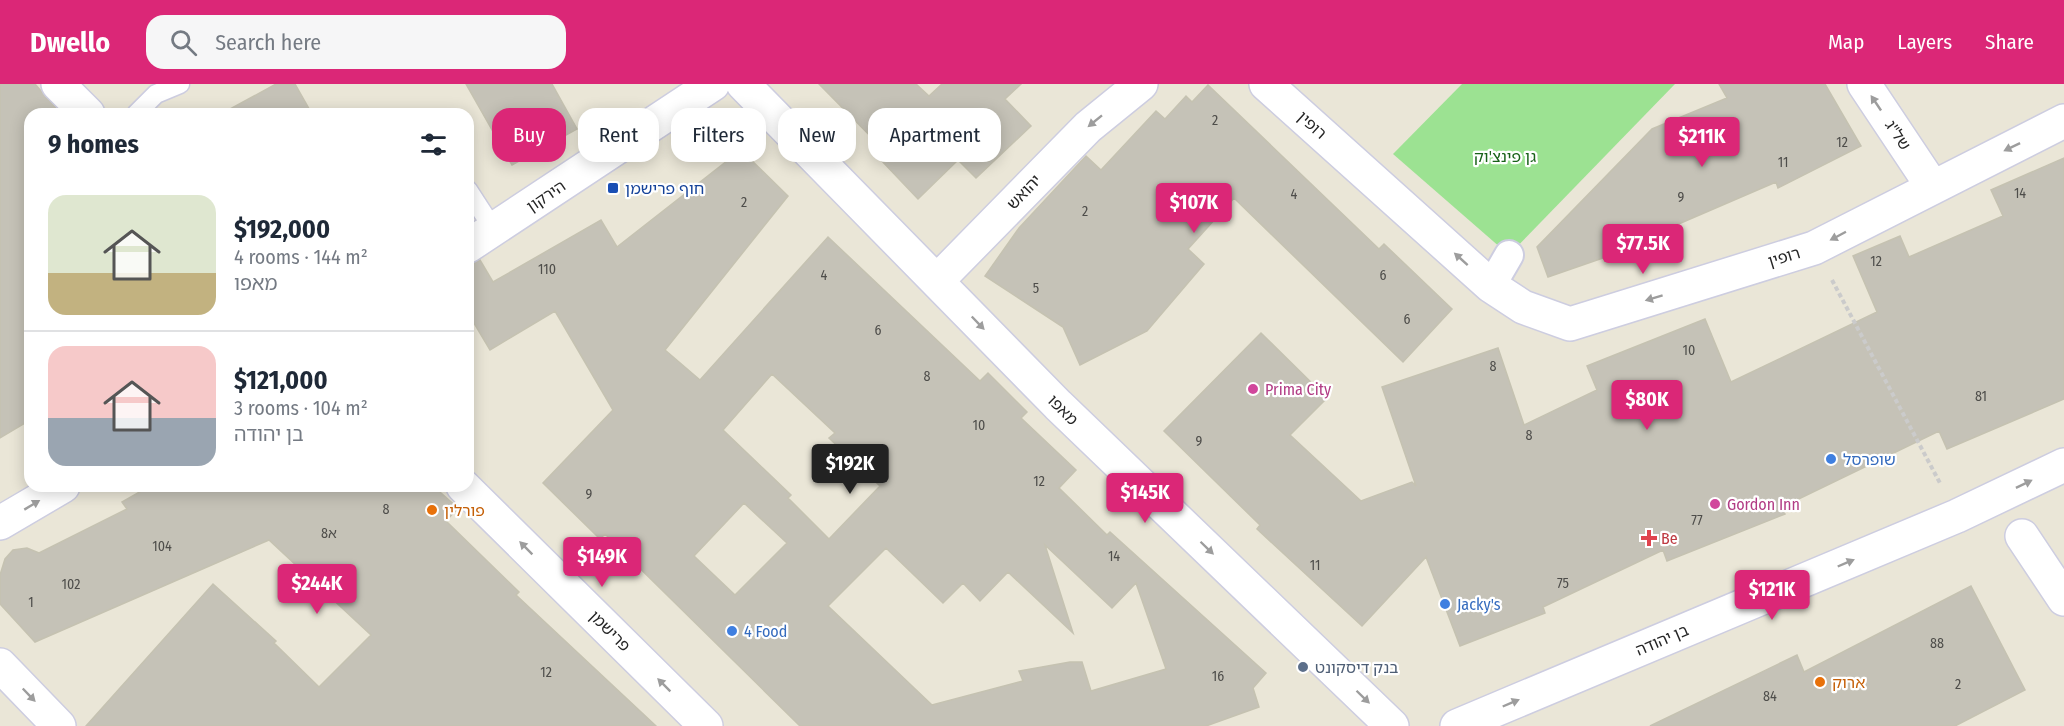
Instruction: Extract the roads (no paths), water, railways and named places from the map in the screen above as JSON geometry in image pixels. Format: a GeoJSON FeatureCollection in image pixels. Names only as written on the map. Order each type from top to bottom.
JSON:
{"type":"FeatureCollection","features":[{"type":"Feature","properties":{"kind":"street"},"geometry":{"type":"LineString","coordinates":[[58,84],[82,108]]}},
{"type":"Feature","properties":{"kind":"street","name":"מאפו"},"geometry":{"type":"LineString","coordinates":[[744,84],[1058,405],[1392,726]]}},
{"type":"Feature","properties":{"kind":"street","name":"יהואש"},"geometry":{"type":"LineString","coordinates":[[937,281],[1088,127],[1141,84]]}},
{"type":"Feature","properties":{"kind":"street","name":"רופין"},"geometry":{"type":"LineString","coordinates":[[1266,84],[1491,286],[1523,307],[1570,324],[1815,248],[1932,186],[2064,121]]}},
{"type":"Feature","properties":{"kind":"street","name":"של\"ג"},"geometry":{"type":"LineString","coordinates":[[1864,84],[1932,186]]}},
{"type":"Feature","properties":{"kind":"street","name":"הירקון"},"geometry":{"type":"LineString","coordinates":[[481,238],[704,87]]}},
{"type":"Feature","properties":{"kind":"street"},"geometry":{"type":"LineString","coordinates":[[1491,286],[1509,255]]}},
{"type":"Feature","properties":{"kind":"street","name":"בן יהודה"},"geometry":{"type":"LineString","coordinates":[[1457,726],[1957,516],[2064,465]]}},
{"type":"Feature","properties":{"kind":"street"},"geometry":{"type":"LineString","coordinates":[[0,524],[53,492]]}},
{"type":"Feature","properties":{"kind":"street","name":"פרישמן"},"geometry":{"type":"LineString","coordinates":[[469,492],[706,726]]}},
{"type":"Feature","properties":{"kind":"street"},"geometry":{"type":"LineString","coordinates":[[2022,536],[2064,599]]}},
{"type":"Feature","properties":{"kind":"street"},"geometry":{"type":"LineString","coordinates":[[0,665],[59,726]]}},
{"type":"Feature","properties":{"kind":"lane"},"geometry":{"type":"LineString","coordinates":[[142,108],[156,94],[180,84]]}},
{"type":"Feature","properties":{"kind":"lane"},"geometry":{"type":"LineString","coordinates":[[474,212],[481,238]]}},
{"type":"Feature","properties":{"kind":"place","name":"חוף פרישמן"},"geometry":{"type":"Point","coordinates":[613,188]}},
{"type":"Feature","properties":{"kind":"place","name":"Prima City"},"geometry":{"type":"Point","coordinates":[1253,389]}},
{"type":"Feature","properties":{"kind":"place","name":"שופרסל"},"geometry":{"type":"Point","coordinates":[1831,459]}},
{"type":"Feature","properties":{"kind":"place","name":"Gordon Inn"},"geometry":{"type":"Point","coordinates":[1715,504]}},
{"type":"Feature","properties":{"kind":"place","name":"פורלין"},"geometry":{"type":"Point","coordinates":[432,510]}},
{"type":"Feature","properties":{"kind":"place","name":"Be"},"geometry":{"type":"Point","coordinates":[1649,538]}},
{"type":"Feature","properties":{"kind":"place","name":"Jacky's"},"geometry":{"type":"Point","coordinates":[1445,604]}},
{"type":"Feature","properties":{"kind":"place","name":"4 Food"},"geometry":{"type":"Point","coordinates":[732,631]}},
{"type":"Feature","properties":{"kind":"place","name":"בנק דיסקונט"},"geometry":{"type":"Point","coordinates":[1303,667]}},
{"type":"Feature","properties":{"kind":"place","name":"ארוק"},"geometry":{"type":"Point","coordinates":[1820,682]}},
{"type":"Feature","properties":{"kind":"park label","name":"גן פינצ'וק"},"geometry":{"type":"Point","coordinates":[1505,156]}}]}
